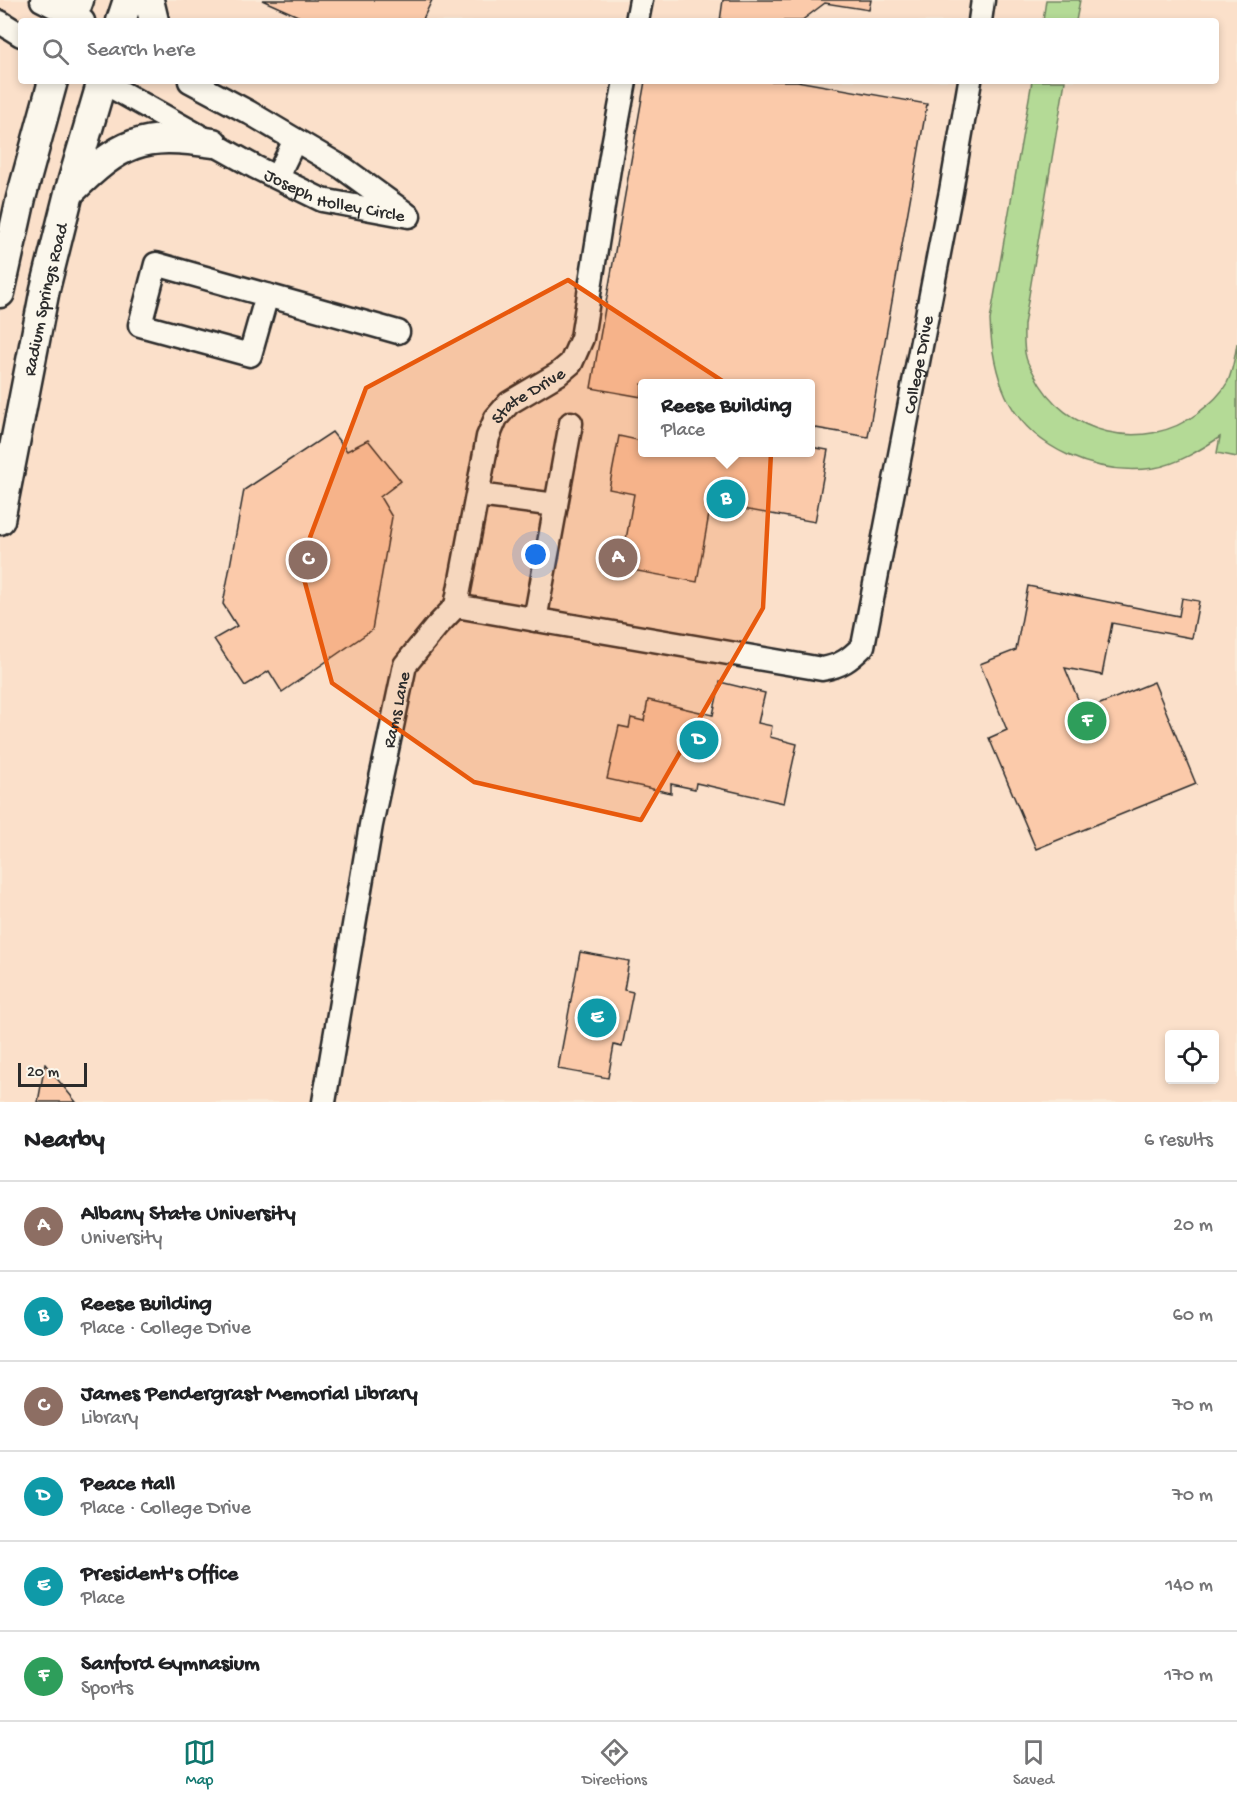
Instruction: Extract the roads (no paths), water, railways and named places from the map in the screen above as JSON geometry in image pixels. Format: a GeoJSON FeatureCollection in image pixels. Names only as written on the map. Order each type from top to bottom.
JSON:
{"type":"FeatureCollection","features":[{"type":"Feature","properties":{"kind":"main road"},"geometry":{"type":"LineString","coordinates":[[122,18],[128,0]]}},
{"type":"Feature","properties":{"kind":"main road"},"geometry":{"type":"LineString","coordinates":[[149,0],[153,18]]}},
{"type":"Feature","properties":{"kind":"main road"},"geometry":{"type":"LineString","coordinates":[[0,293],[21,198],[52,84]]}},
{"type":"Feature","properties":{"kind":"main road","name":"Radium Springs Road"},"geometry":{"type":"LineString","coordinates":[[0,520],[45,290],[69,193],[101,84]]}},
{"type":"Feature","properties":{"kind":"main road"},"geometry":{"type":"LineString","coordinates":[[69,193],[118,150],[141,141],[180,138],[213,143]]}},
{"type":"Feature","properties":{"kind":"street"},"geometry":{"type":"LineString","coordinates":[[42,0],[76,14]]}},
{"type":"Feature","properties":{"kind":"street"},"geometry":{"type":"LineString","coordinates":[[638,18],[641,0]]}},
{"type":"Feature","properties":{"kind":"street"},"geometry":{"type":"LineString","coordinates":[[980,18],[983,0]]}},
{"type":"Feature","properties":{"kind":"street"},"geometry":{"type":"LineString","coordinates":[[0,22],[18,33]]}},
{"type":"Feature","properties":{"kind":"street","name":"Joseph Holley Circle"},"geometry":{"type":"LineString","coordinates":[[107,84],[322,200],[409,216],[343,168],[195,84]]}},
{"type":"Feature","properties":{"kind":"street","name":"State Drive"},"geometry":{"type":"LineString","coordinates":[[456,606],[488,437],[496,418],[509,403],[558,374],[571,363],[582,338],[624,84]]}},
{"type":"Feature","properties":{"kind":"street","name":"College Drive"},"geometry":{"type":"LineString","coordinates":[[535,620],[822,669],[837,667],[848,661],[863,646],[969,84]]}},
{"type":"Feature","properties":{"kind":"street"},"geometry":{"type":"LineString","coordinates":[[277,177],[295,140]]}},
{"type":"Feature","properties":{"kind":"street"},"geometry":{"type":"LineString","coordinates":[[267,295],[250,355],[140,325],[156,264],[267,295],[398,332]]}},
{"type":"Feature","properties":{"kind":"street"},"geometry":{"type":"LineString","coordinates":[[456,606],[535,620],[571,423]]}},
{"type":"Feature","properties":{"kind":"street"},"geometry":{"type":"LineString","coordinates":[[478,495],[556,505]]}},
{"type":"Feature","properties":{"kind":"street","name":"Rams Lane"},"geometry":{"type":"LineString","coordinates":[[324,1102],[371,825],[405,665],[456,606]]}},
{"type":"Feature","properties":{"kind":"place","name":"Reese Building"},"geometry":{"type":"Point","coordinates":[726,499]}},
{"type":"Feature","properties":{"kind":"place","name":"Albany State University"},"geometry":{"type":"Point","coordinates":[618,558]}},
{"type":"Feature","properties":{"kind":"place","name":"James Pendergrast Memorial Library"},"geometry":{"type":"Point","coordinates":[308,560]}},
{"type":"Feature","properties":{"kind":"place","name":"Sanford Gymnasium"},"geometry":{"type":"Point","coordinates":[1087,721]}},
{"type":"Feature","properties":{"kind":"place","name":"Peace Hall"},"geometry":{"type":"Point","coordinates":[699,740]}},
{"type":"Feature","properties":{"kind":"place","name":"President's Office"},"geometry":{"type":"Point","coordinates":[597,1018]}}]}
